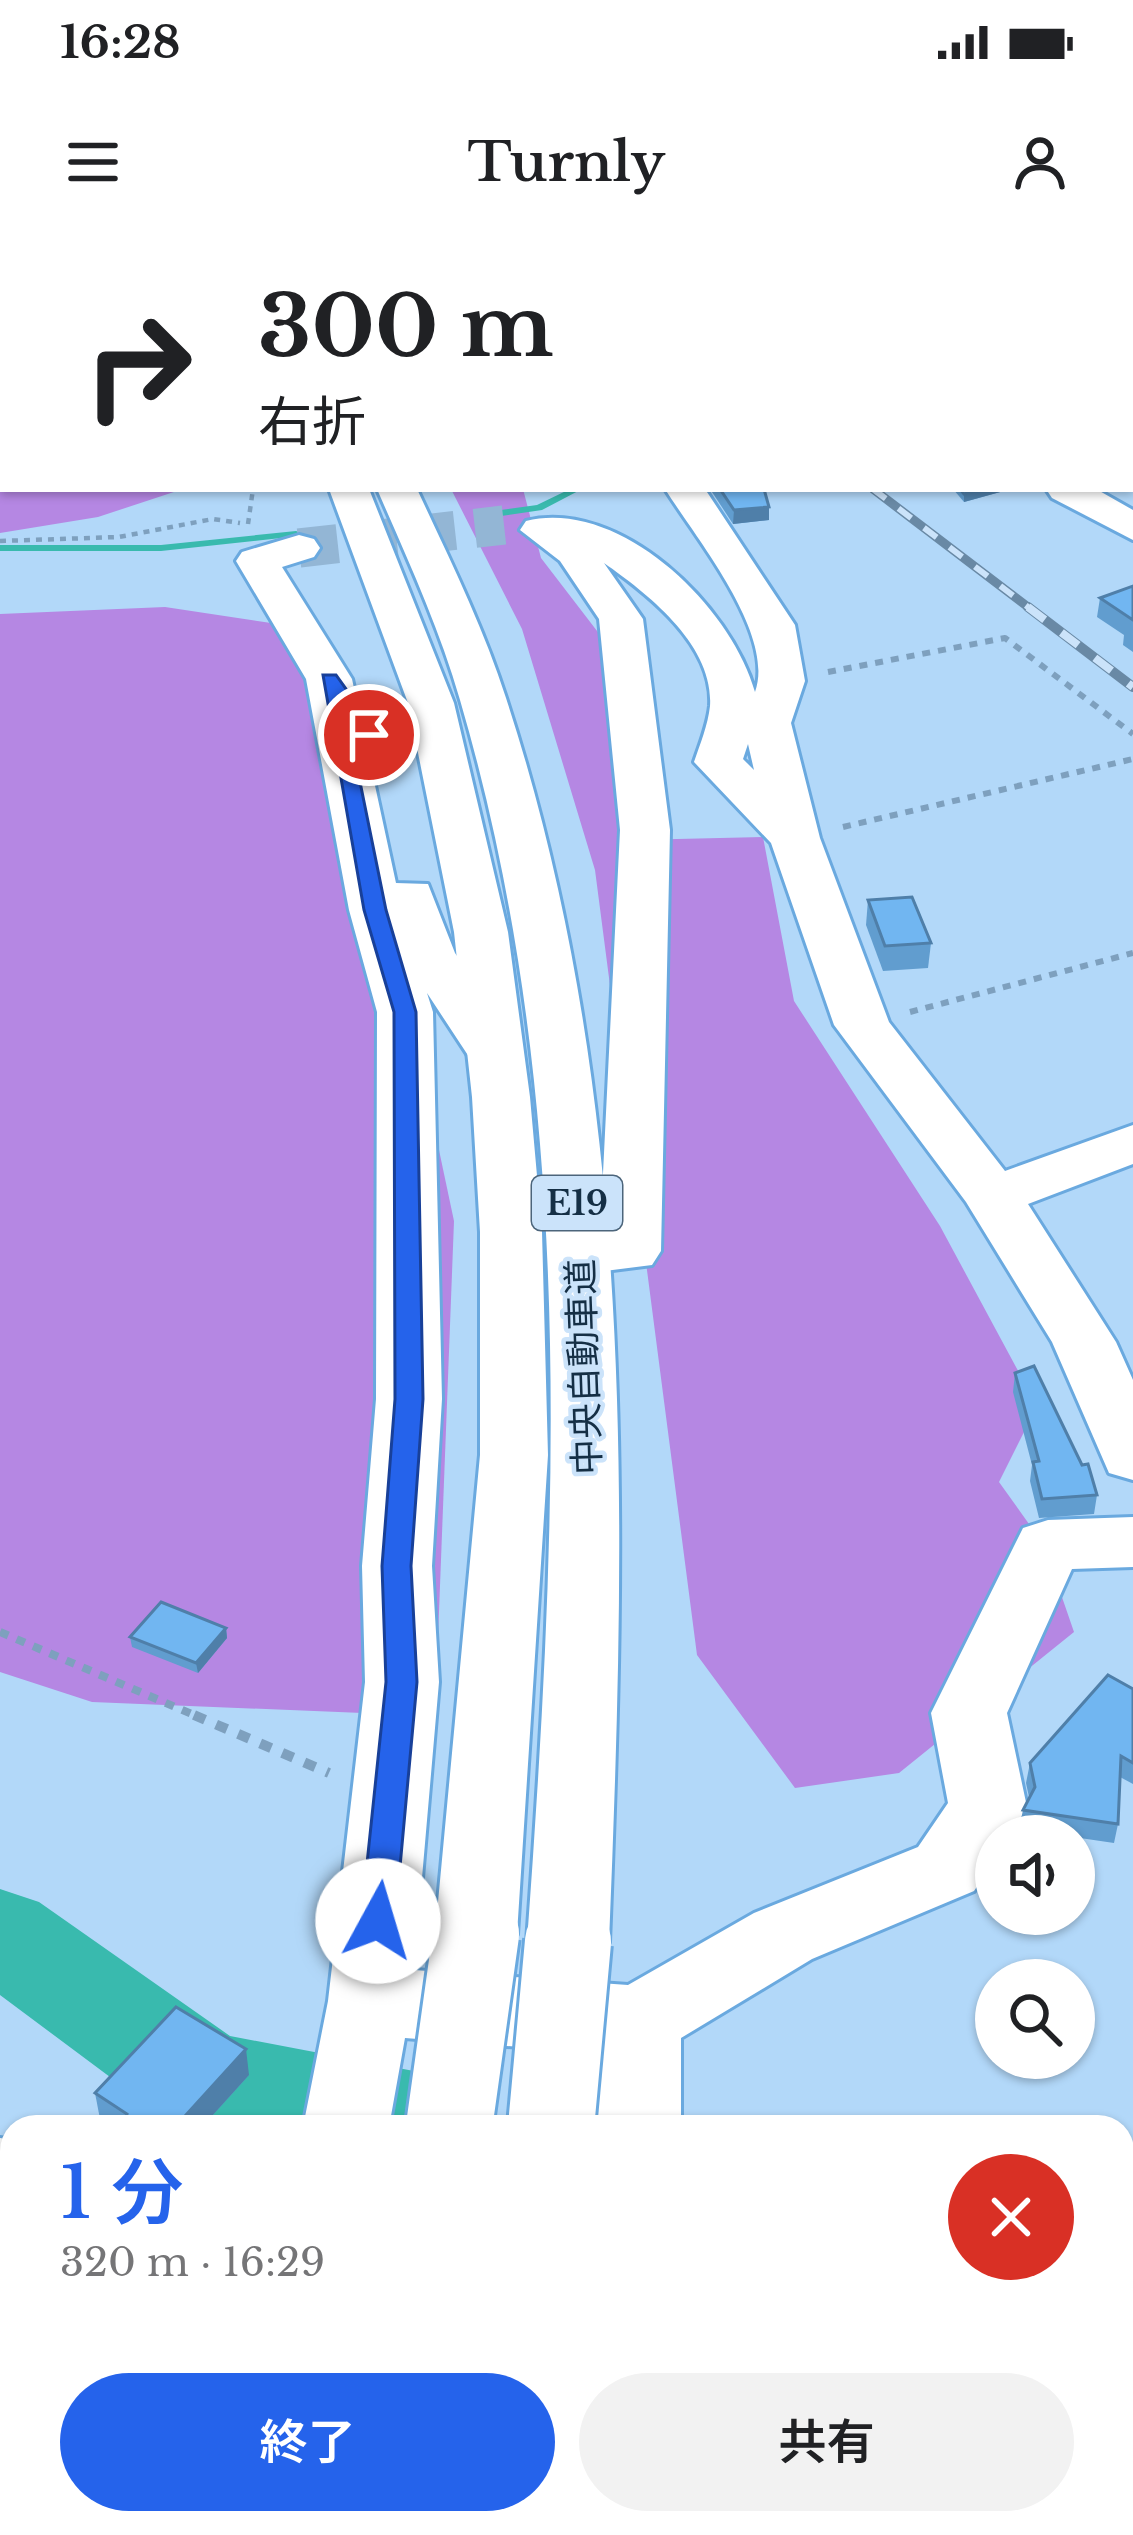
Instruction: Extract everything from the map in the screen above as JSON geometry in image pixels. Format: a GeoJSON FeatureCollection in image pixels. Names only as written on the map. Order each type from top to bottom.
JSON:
{"type":"FeatureCollection","features":[{"type":"Feature","properties":{"kind":"main road","name":"中央自動車道"},"geometry":{"type":"LineString","coordinates":[[350,492],[430,703],[469,868],[495,1054],[511,1232],[514,1455],[476,1934],[451,2115]]}},
{"type":"Feature","properties":{"kind":"main road","name":"中央自動車道"},"geometry":{"type":"LineString","coordinates":[[398,492],[482,699],[517,823],[567,1090],[590,1457],[583,1697],[552,2115]]}},
{"type":"Feature","properties":{"kind":"main road"},"geometry":{"type":"LineString","coordinates":[[687,492],[773,626],[782,681],[767,723],[795,838],[862,1025],[993,1196],[1084,1342],[1133,1457]]}},
{"type":"Feature","properties":{"kind":"main road"},"geometry":{"type":"LineString","coordinates":[[1071,492],[1133,526]]}},
{"type":"Feature","properties":{"kind":"main road"},"geometry":{"type":"LineString","coordinates":[[580,1255],[630,1251],[645,830],[620,619],[574,552],[523,527],[568,529],[606,541],[671,597],[719,654],[734,699],[718,762],[795,838]]}},
{"type":"Feature","properties":{"kind":"main road"},"geometry":{"type":"LineString","coordinates":[[299,548],[257,560],[369,735],[428,953],[495,1054]]}},
{"type":"Feature","properties":{"kind":"main road"},"geometry":{"type":"LineString","coordinates":[[329,679],[375,910],[405,1012],[409,1399],[397,1566],[402,1682],[370,2001],[348,2115]]}},
{"type":"Feature","properties":{"kind":"main road"},"geometry":{"type":"LineString","coordinates":[[993,1196],[1133,1143]]}},
{"type":"Feature","properties":{"kind":"main road"},"geometry":{"type":"LineString","coordinates":[[370,2001],[639,2021],[783,1936],[946,1869],[988,1807],[969,1713],[1048,1545],[1133,1542]]}},
{"type":"Feature","properties":{"kind":"main road"},"geometry":{"type":"LineString","coordinates":[[638,2115],[639,2021]]}},
{"type":"Feature","properties":{"kind":"path"},"geometry":{"type":"LineString","coordinates":[[0,541],[119,538],[213,519],[248,524],[253,492]]}},
{"type":"Feature","properties":{"kind":"path"},"geometry":{"type":"LineString","coordinates":[[782,681],[1005,638],[1133,734]]}},
{"type":"Feature","properties":{"kind":"path"},"geometry":{"type":"LineString","coordinates":[[795,838],[1133,759]]}},
{"type":"Feature","properties":{"kind":"path"},"geometry":{"type":"LineString","coordinates":[[862,1025],[1133,953]]}},
{"type":"Feature","properties":{"kind":"path"},"geometry":{"type":"LineString","coordinates":[[0,1632],[390,1799]]}},
{"type":"Feature","properties":{"kind":"shaded area"},"geometry":{"type":"Polygon","coordinates":[[[0,492],[174,492],[98,517],[0,533],[0,492]]]}},
{"type":"Feature","properties":{"kind":"shaded area"},"geometry":{"type":"Polygon","coordinates":[[[453,492],[524,492],[541,558],[627,670],[634,840],[763,837],[794,1001],[940,1226],[1037,1406],[999,1482],[1044,1545],[1074,1632],[899,1773],[795,1788],[697,1655],[595,870],[522,629],[453,492]]]}},
{"type":"Feature","properties":{"kind":"shaded area"},"geometry":{"type":"Polygon","coordinates":[[[165,607],[318,630],[344,701],[454,1221],[435,1716],[92,1702],[0,1672],[0,614],[165,607]]]}},
{"type":"Feature","properties":{"kind":"building"},"geometry":{"type":"Polygon","coordinates":[[[722,492],[765,492],[769,507],[734,510],[722,492]]]}},
{"type":"Feature","properties":{"kind":"building"},"geometry":{"type":"Polygon","coordinates":[[[1133,586],[1133,620],[1100,598],[1133,586]]]}},
{"type":"Feature","properties":{"kind":"building"},"geometry":{"type":"Polygon","coordinates":[[[912,897],[931,943],[885,946],[868,900],[912,897]]]}},
{"type":"Feature","properties":{"kind":"building"},"geometry":{"type":"Polygon","coordinates":[[[1034,1366],[1082,1465],[1088,1464],[1097,1495],[1042,1499],[1033,1462],[1039,1461],[1015,1373],[1034,1366]]]}},
{"type":"Feature","properties":{"kind":"building"},"geometry":{"type":"Polygon","coordinates":[[[161,1602],[226,1628],[196,1663],[130,1637],[161,1602]]]}},
{"type":"Feature","properties":{"kind":"building"},"geometry":{"type":"Polygon","coordinates":[[[1108,1675],[1133,1689],[1133,1763],[1121,1756],[1118,1824],[1095,1821],[1095,1815],[1023,1810],[1035,1787],[1030,1763],[1108,1675]]]}},
{"type":"Feature","properties":{"kind":"building"},"geometry":{"type":"Polygon","coordinates":[[[176,2007],[246,2049],[186,2115],[127,2115],[95,2093],[176,2007]]]}},
{"type":"Feature","properties":{"kind":"waterway"},"geometry":{"type":"LineString","coordinates":[[501,513],[539,508],[571,492]]}},
{"type":"Feature","properties":{"kind":"waterway"},"geometry":{"type":"LineString","coordinates":[[0,548],[161,548],[296,534]]}},
{"type":"Feature","properties":{"kind":"waterway"},"geometry":{"type":"LineString","coordinates":[[0,1934],[202,2080],[379,2115]]}},
{"type":"Feature","properties":{"kind":"tunnel"},"geometry":{"type":"LineString","coordinates":[[299,548],[504,525]]}},
{"type":"Feature","properties":{"kind":"railway"},"geometry":{"type":"LineString","coordinates":[[877,492],[1032,610]]}},
{"type":"Feature","properties":{"kind":"railway"},"geometry":{"type":"LineString","coordinates":[[1028,607],[1133,687]]}},
{"type":"Feature","properties":{"kind":"route"},"geometry":{"type":"LineString","coordinates":[[369,735],[329,679],[375,910],[405,1012],[409,1399],[397,1566],[402,1682],[378,1921]]}}]}
